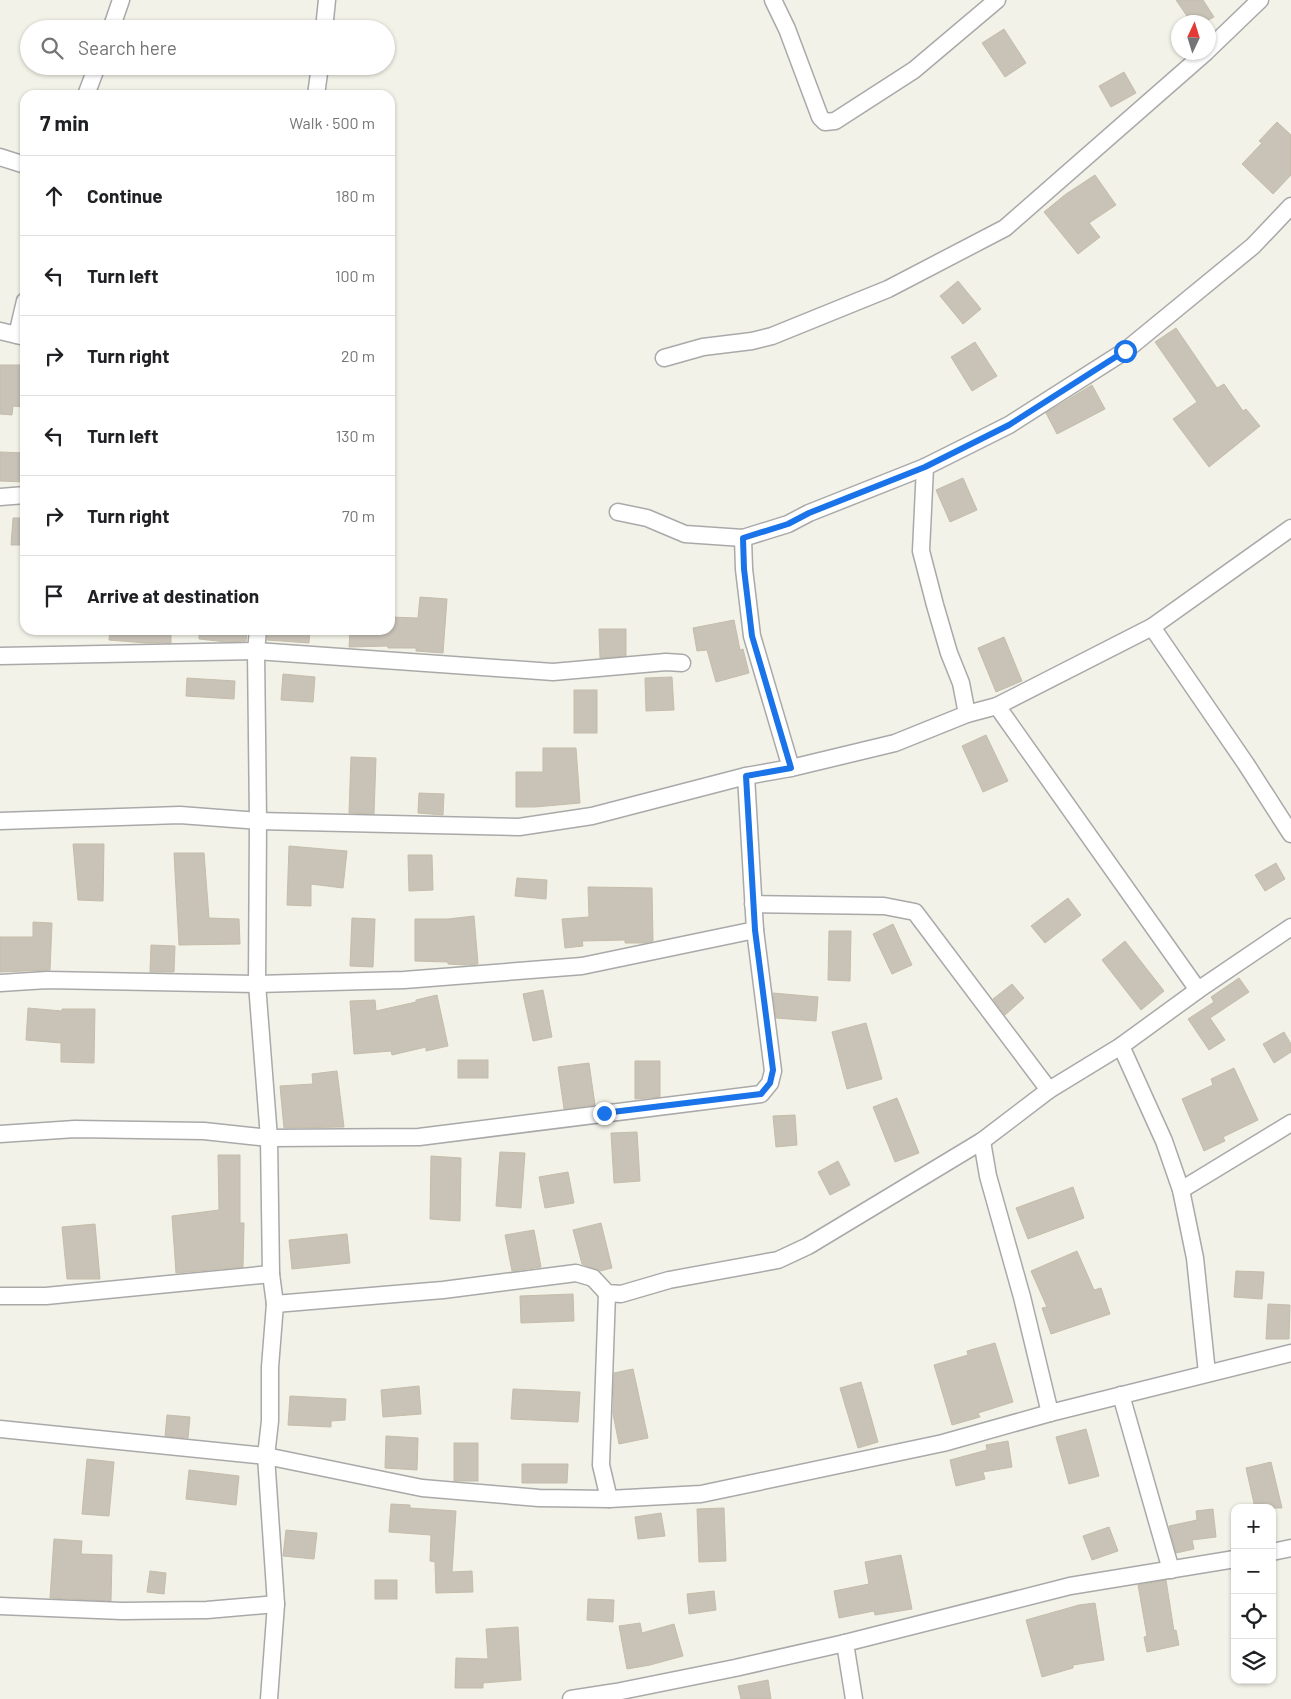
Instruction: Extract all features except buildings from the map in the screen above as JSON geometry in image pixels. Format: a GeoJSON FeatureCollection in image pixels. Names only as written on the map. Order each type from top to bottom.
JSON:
{"type":"FeatureCollection","features":[{"type":"Feature","properties":{"kind":"street"},"geometry":{"type":"LineString","coordinates":[[114,20],[121,0]]}},
{"type":"Feature","properties":{"kind":"street"},"geometry":{"type":"LineString","coordinates":[[325,20],[327,0]]}},
{"type":"Feature","properties":{"kind":"street"},"geometry":{"type":"LineString","coordinates":[[773,0],[787,29],[820,117],[825,122],[835,121],[914,70],[997,0]]}},
{"type":"Feature","properties":{"kind":"street"},"geometry":{"type":"LineString","coordinates":[[1216,44],[1260,0]]}},
{"type":"Feature","properties":{"kind":"street"},"geometry":{"type":"LineString","coordinates":[[664,358],[702,347],[752,341],[772,336],[888,289],[1005,228],[1197,60]]}},
{"type":"Feature","properties":{"kind":"street"},"geometry":{"type":"LineString","coordinates":[[88,90],[94,75]]}},
{"type":"Feature","properties":{"kind":"street"},"geometry":{"type":"LineString","coordinates":[[317,90],[319,75]]}},
{"type":"Feature","properties":{"kind":"street"},"geometry":{"type":"LineString","coordinates":[[0,157],[20,163]]}},
{"type":"Feature","properties":{"kind":"street"},"geometry":{"type":"LineString","coordinates":[[618,512],[647,518],[685,534],[743,538],[788,524],[809,513],[925,467],[1009,425],[1125,351],[1253,246],[1291,206]]}},
{"type":"Feature","properties":{"kind":"street"},"geometry":{"type":"LineString","coordinates":[[0,331],[20,336]]}},
{"type":"Feature","properties":{"kind":"street"},"geometry":{"type":"LineString","coordinates":[[925,467],[921,551],[934,605],[949,653],[962,684],[966,714]]}},
{"type":"Feature","properties":{"kind":"street"},"geometry":{"type":"LineString","coordinates":[[0,497],[20,495]]}},
{"type":"Feature","properties":{"kind":"street"},"geometry":{"type":"LineString","coordinates":[[0,820],[180,815],[258,822],[519,827],[592,816],[746,776],[791,768],[895,742],[966,714],[997,706],[1152,627],[1291,528]]}},
{"type":"Feature","properties":{"kind":"street"},"geometry":{"type":"LineString","coordinates":[[743,538],[744,569],[752,636],[791,768]]}},
{"type":"Feature","properties":{"kind":"street"},"geometry":{"type":"LineString","coordinates":[[1152,627],[1246,764],[1291,834]]}},
{"type":"Feature","properties":{"kind":"street"},"geometry":{"type":"LineString","coordinates":[[258,635],[257,984],[269,1138],[271,1274],[275,1304],[270,1367],[270,1421],[266,1456],[276,1604],[269,1699]]}},
{"type":"Feature","properties":{"kind":"street"},"geometry":{"type":"LineString","coordinates":[[0,656],[256,651],[553,672],[666,662],[682,663]]}},
{"type":"Feature","properties":{"kind":"street"},"geometry":{"type":"LineString","coordinates":[[997,706],[1198,990]]}},
{"type":"Feature","properties":{"kind":"street"},"geometry":{"type":"LineString","coordinates":[[0,1134],[75,1129],[204,1131],[269,1138],[419,1137],[761,1094],[770,1083],[773,1070],[755,930],[746,776]]}},
{"type":"Feature","properties":{"kind":"street"},"geometry":{"type":"LineString","coordinates":[[753,904],[884,906],[915,912],[1049,1090]]}},
{"type":"Feature","properties":{"kind":"street"},"geometry":{"type":"LineString","coordinates":[[275,1304],[444,1290],[576,1273],[593,1278],[607,1292],[621,1294],[669,1280],[778,1260],[808,1246],[982,1141],[1049,1090],[1121,1046],[1198,990],[1291,927]]}},
{"type":"Feature","properties":{"kind":"street"},"geometry":{"type":"LineString","coordinates":[[0,983],[47,980],[257,984],[404,980],[582,966],[755,930]]}},
{"type":"Feature","properties":{"kind":"street"},"geometry":{"type":"LineString","coordinates":[[1121,1046],[1164,1141],[1181,1190],[1195,1258],[1207,1373]]}},
{"type":"Feature","properties":{"kind":"street"},"geometry":{"type":"LineString","coordinates":[[1181,1190],[1291,1123]]}},
{"type":"Feature","properties":{"kind":"street"},"geometry":{"type":"LineString","coordinates":[[982,1141],[988,1176],[1022,1297],[1050,1413]]}},
{"type":"Feature","properties":{"kind":"street"},"geometry":{"type":"LineString","coordinates":[[0,1296],[46,1296],[271,1274]]}},
{"type":"Feature","properties":{"kind":"street"},"geometry":{"type":"LineString","coordinates":[[607,1292],[601,1465],[609,1499]]}},
{"type":"Feature","properties":{"kind":"street"},"geometry":{"type":"LineString","coordinates":[[0,1430],[266,1456],[422,1488],[539,1498],[609,1499],[701,1494],[943,1443],[1050,1413],[1207,1373],[1291,1354]]}},
{"type":"Feature","properties":{"kind":"street"},"geometry":{"type":"LineString","coordinates":[[1121,1395],[1171,1570]]}},
{"type":"Feature","properties":{"kind":"street"},"geometry":{"type":"LineString","coordinates":[[1276,1551],[1291,1548]]}},
{"type":"Feature","properties":{"kind":"street"},"geometry":{"type":"LineString","coordinates":[[571,1699],[616,1692],[845,1643],[1070,1586],[1231,1560]]}},
{"type":"Feature","properties":{"kind":"street"},"geometry":{"type":"LineString","coordinates":[[0,1606],[122,1611],[207,1610],[276,1604]]}},
{"type":"Feature","properties":{"kind":"street"},"geometry":{"type":"LineString","coordinates":[[845,1643],[854,1699]]}},
{"type":"Feature","properties":{"kind":"route"},"geometry":{"type":"LineString","coordinates":[[604,1113],[710,1102],[761,1094],[770,1083],[773,1070],[755,930],[746,776],[791,768],[752,636],[744,569],[743,538],[788,524],[809,513],[925,467],[1009,425],[1125,351]]}}]}
